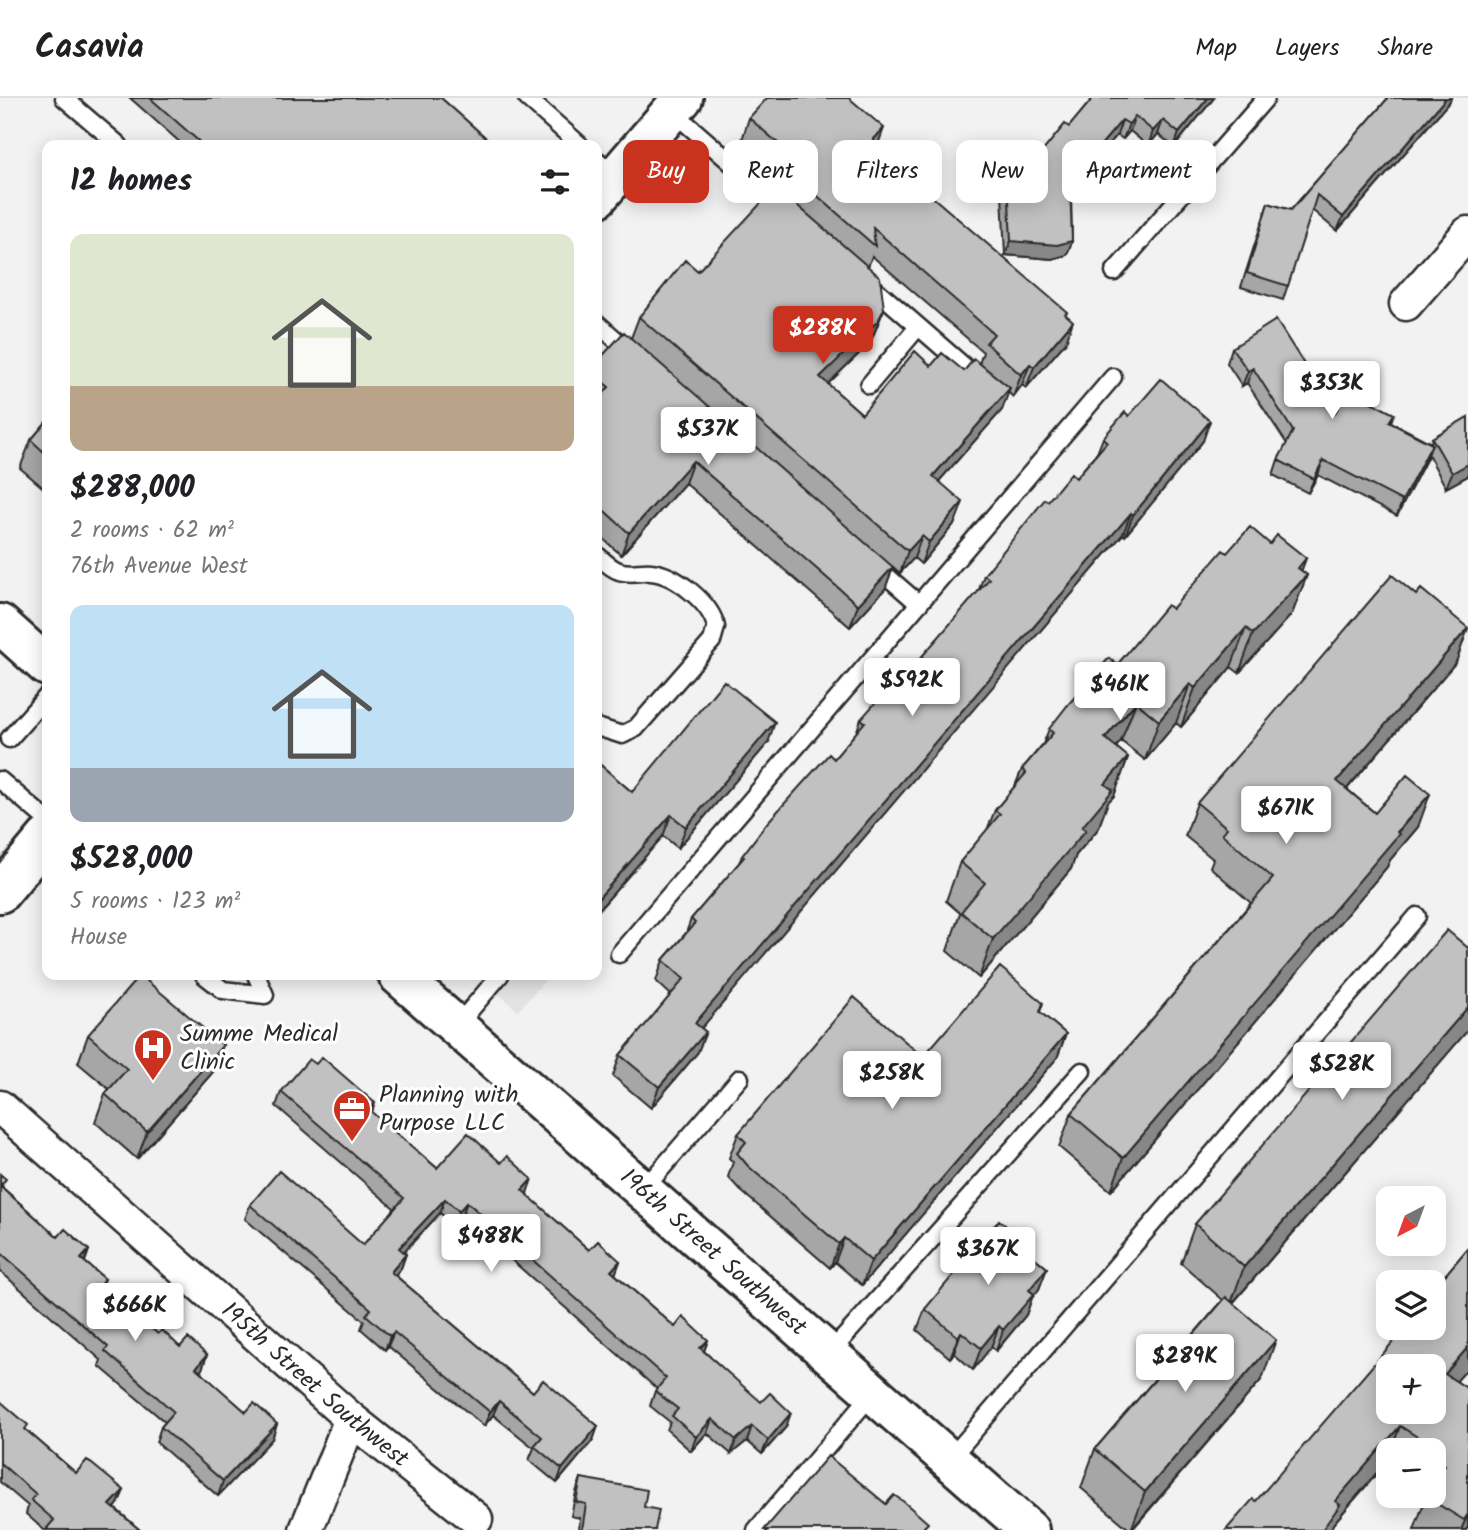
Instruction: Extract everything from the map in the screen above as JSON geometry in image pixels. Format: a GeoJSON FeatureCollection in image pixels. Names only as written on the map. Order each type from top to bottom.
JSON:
{"type":"FeatureCollection","features":[{"type":"Feature","properties":{"kind":"main road"},"geometry":{"type":"LineString","coordinates":[[603,179],[678,105]]}},
{"type":"Feature","properties":{"kind":"main road"},"geometry":{"type":"LineString","coordinates":[[0,624],[42,662]]}},
{"type":"Feature","properties":{"kind":"main road"},"geometry":{"type":"LineString","coordinates":[[0,893],[42,844]]}},
{"type":"Feature","properties":{"kind":"main road","name":"196th Street Southwest"},"geometry":{"type":"LineString","coordinates":[[404,980],[1029,1530]]}},
{"type":"Feature","properties":{"kind":"street"},"geometry":{"type":"LineString","coordinates":[[1406,304],[1468,233]]}},
{"type":"Feature","properties":{"kind":"street","name":"195th Street Southwest"},"geometry":{"type":"LineString","coordinates":[[0,1107],[351,1419],[476,1519]]}},
{"type":"Feature","properties":{"kind":"street"},"geometry":{"type":"LineString","coordinates":[[306,1530],[351,1419]]}},
{"type":"Feature","properties":{"kind":"lane"},"geometry":{"type":"LineString","coordinates":[[64,98],[113,140]]}},
{"type":"Feature","properties":{"kind":"lane"},"geometry":{"type":"LineString","coordinates":[[527,98],[574,140]]}},
{"type":"Feature","properties":{"kind":"lane"},"geometry":{"type":"LineString","coordinates":[[1114,272],[1266,98]]}},
{"type":"Feature","properties":{"kind":"lane"},"geometry":{"type":"LineString","coordinates":[[678,105],[796,219]]}},
{"type":"Feature","properties":{"kind":"lane"},"geometry":{"type":"LineString","coordinates":[[857,273],[994,392]]}},
{"type":"Feature","properties":{"kind":"lane"},"geometry":{"type":"LineString","coordinates":[[602,327],[643,363]]}},
{"type":"Feature","properties":{"kind":"lane"},"geometry":{"type":"LineString","coordinates":[[869,385],[918,327]]}},
{"type":"Feature","properties":{"kind":"lane"},"geometry":{"type":"LineString","coordinates":[[619,954],[1113,377]]}},
{"type":"Feature","properties":{"kind":"lane"},"geometry":{"type":"LineString","coordinates":[[858,550],[919,604]]}},
{"type":"Feature","properties":{"kind":"lane"},"geometry":{"type":"LineString","coordinates":[[602,560],[612,569],[623,573],[650,572],[674,580],[706,607],[716,627],[712,640],[636,729],[622,735],[602,729]]}},
{"type":"Feature","properties":{"kind":"lane"},"geometry":{"type":"LineString","coordinates":[[9,738],[42,702]]}},
{"type":"Feature","properties":{"kind":"lane"},"geometry":{"type":"LineString","coordinates":[[0,779],[42,816]]}},
{"type":"Feature","properties":{"kind":"lane"},"geometry":{"type":"LineString","coordinates":[[950,1460],[1417,916]]}},
{"type":"Feature","properties":{"kind":"lane"},"geometry":{"type":"LineString","coordinates":[[210,980],[223,990],[265,995],[258,980]]}},
{"type":"Feature","properties":{"kind":"lane"},"geometry":{"type":"LineString","coordinates":[[457,1027],[496,980]]}},
{"type":"Feature","properties":{"kind":"lane"},"geometry":{"type":"LineString","coordinates":[[829,1354],[1082,1071]]}},
{"type":"Feature","properties":{"kind":"lane"},"geometry":{"type":"LineString","coordinates":[[642,1190],[740,1078]]}},
{"type":"Feature","properties":{"kind":"lane"},"geometry":{"type":"LineString","coordinates":[[756,1530],[873,1393]]}},
{"type":"Feature","properties":{"kind":"shaded area"},"geometry":{"type":"Polygon","coordinates":[[[484,980],[546,980],[518,1011],[484,980]]]}},
{"type":"Feature","properties":{"kind":"building"},"geometry":{"type":"Polygon","coordinates":[[[150,98],[441,98],[488,140],[197,140],[150,98]]]}},
{"type":"Feature","properties":{"kind":"building"},"geometry":{"type":"Polygon","coordinates":[[[767,98],[849,98],[884,128],[873,140],[832,140],[832,203],[940,203],[1067,312],[1065,314],[1073,321],[1034,367],[1030,364],[1021,375],[986,343],[994,334],[873,228],[875,246],[818,196],[818,140],[774,140],[749,118],[767,98]]]}},
{"type":"Feature","properties":{"kind":"building"},"geometry":{"type":"Polygon","coordinates":[[[1093,98],[1208,98],[1179,133],[1163,120],[1153,131],[1135,116],[1129,124],[1122,120],[1105,140],[1062,140],[1062,203],[1071,203],[1072,241],[1057,245],[1011,241],[1009,203],[1048,203],[1048,145],[1065,124],[1069,127],[1093,98]]]}},
{"type":"Feature","properties":{"kind":"building"},"geometry":{"type":"Polygon","coordinates":[[[1388,98],[1446,98],[1343,217],[1317,195],[1288,286],[1247,273],[1268,203],[1291,210],[1388,98]]]}},
{"type":"Feature","properties":{"kind":"building"},"geometry":{"type":"Polygon","coordinates":[[[761,203],[794,203],[880,277],[884,309],[878,321],[820,377],[862,414],[915,351],[931,366],[942,353],[964,371],[974,359],[1010,388],[933,476],[963,502],[929,542],[922,536],[908,551],[639,317],[685,260],[698,271],[761,203]]]}},
{"type":"Feature","properties":{"kind":"building"},"geometry":{"type":"Polygon","coordinates":[[[1276,320],[1335,413],[1348,390],[1394,414],[1389,422],[1432,444],[1402,501],[1323,460],[1314,479],[1278,460],[1293,431],[1253,368],[1248,371],[1232,348],[1276,320]]]}},
{"type":"Feature","properties":{"kind":"building"},"geometry":{"type":"Polygon","coordinates":[[[624,332],[893,567],[858,605],[693,461],[629,533],[602,509],[602,395],[609,387],[602,381],[602,356],[624,332]]]}},
{"type":"Feature","properties":{"kind":"building"},"geometry":{"type":"Polygon","coordinates":[[[1161,379],[1210,421],[1133,515],[1131,513],[695,1023],[706,1032],[659,1087],[620,1055],[684,979],[663,960],[695,923],[691,919],[744,857],[742,856],[767,823],[829,754],[834,759],[865,722],[861,719],[890,686],[894,689],[989,579],[984,575],[1045,499],[1048,501],[1071,473],[1076,478],[1107,442],[1103,438],[1125,412],[1129,416],[1161,379]]]}},
{"type":"Feature","properties":{"kind":"building"},"geometry":{"type":"Polygon","coordinates":[[[1468,417],[1468,464],[1452,473],[1432,438],[1468,417]]]}},
{"type":"Feature","properties":{"kind":"building"},"geometry":{"type":"Polygon","coordinates":[[[42,427],[42,450],[31,440],[42,427]]]}},
{"type":"Feature","properties":{"kind":"building"},"geometry":{"type":"Polygon","coordinates":[[[1250,527],[1270,544],[1277,535],[1306,558],[1298,568],[1307,575],[1253,634],[1246,628],[1195,688],[1190,684],[1159,721],[1136,702],[1105,738],[1128,757],[1105,784],[1113,790],[1082,827],[1086,830],[993,939],[961,912],[985,883],[960,862],[1000,814],[995,810],[1026,773],[1022,769],[1053,733],[1049,729],[1067,706],[1109,658],[1117,665],[1167,605],[1172,609],[1223,550],[1227,553],[1250,527]]]}},
{"type":"Feature","properties":{"kind":"building"},"geometry":{"type":"Polygon","coordinates":[[[1392,575],[1416,595],[1421,589],[1468,628],[1337,781],[1375,813],[1407,775],[1430,794],[1123,1158],[1071,1114],[1273,878],[1222,834],[1227,828],[1197,803],[1392,575]]]}},
{"type":"Feature","properties":{"kind":"building"},"geometry":{"type":"Polygon","coordinates":[[[724,681],[775,722],[686,827],[671,815],[602,894],[602,766],[632,792],[724,681]]]}},
{"type":"Feature","properties":{"kind":"building"},"geometry":{"type":"Polygon","coordinates":[[[1447,930],[1468,948],[1468,1007],[1244,1267],[1195,1224],[1447,930]]]}},
{"type":"Feature","properties":{"kind":"building"},"geometry":{"type":"Polygon","coordinates":[[[1000,967],[1043,1003],[1040,1012],[1066,1034],[871,1261],[844,1238],[839,1244],[748,1166],[737,1153],[746,1142],[738,1134],[854,997],[923,1057],[1000,967]]]}},
{"type":"Feature","properties":{"kind":"building","name":"Summe Medical Clinic"},"geometry":{"type":"Polygon","coordinates":[[[136,980],[146,980],[223,1045],[147,1132],[105,1094],[127,1069],[88,1035],[136,980]]]}},
{"type":"Feature","properties":{"kind":"building"},"geometry":{"type":"Polygon","coordinates":[[[322,1057],[375,1103],[369,1110],[437,1168],[468,1133],[501,1163],[507,1156],[532,1179],[522,1190],[589,1250],[598,1241],[620,1261],[611,1271],[675,1327],[683,1317],[708,1340],[700,1348],[761,1402],[770,1393],[791,1413],[768,1440],[752,1426],[736,1440],[712,1419],[696,1437],[672,1416],[678,1409],[655,1391],[666,1378],[467,1202],[459,1211],[445,1199],[399,1248],[406,1254],[391,1272],[533,1392],[543,1380],[598,1426],[562,1469],[534,1446],[542,1437],[499,1401],[490,1412],[394,1332],[390,1336],[366,1315],[371,1309],[250,1205],[279,1171],[363,1245],[404,1198],[281,1092],[309,1059],[316,1064],[322,1057]]]}},
{"type":"Feature","properties":{"kind":"building"},"geometry":{"type":"Polygon","coordinates":[[[0,1174],[6,1179],[0,1186],[0,1174]]]}},
{"type":"Feature","properties":{"kind":"building"},"geometry":{"type":"Polygon","coordinates":[[[0,1186],[58,1237],[65,1229],[89,1250],[81,1259],[105,1279],[100,1285],[158,1334],[162,1330],[180,1347],[188,1338],[207,1355],[196,1368],[246,1412],[254,1403],[277,1424],[223,1481],[161,1427],[174,1412],[105,1351],[108,1347],[0,1252],[0,1186]]]}},
{"type":"Feature","properties":{"kind":"building"},"geometry":{"type":"Polygon","coordinates":[[[999,1220],[1032,1247],[1028,1252],[1047,1268],[1029,1290],[1034,1294],[1003,1330],[999,1326],[981,1348],[961,1332],[958,1337],[925,1309],[999,1220]]]}},
{"type":"Feature","properties":{"kind":"building"},"geometry":{"type":"Polygon","coordinates":[[[1468,1248],[1468,1347],[1446,1373],[1446,1354],[1383,1354],[1395,1340],[1446,1340],[1446,1274],[1468,1248]]]}},
{"type":"Feature","properties":{"kind":"building"},"geometry":{"type":"Polygon","coordinates":[[[1226,1297],[1276,1340],[1145,1492],[1095,1449],[1226,1297]]]}},
{"type":"Feature","properties":{"kind":"building"},"geometry":{"type":"Polygon","coordinates":[[[1376,1362],[1376,1424],[1446,1424],[1446,1375],[1468,1389],[1468,1514],[1464,1520],[1444,1508],[1446,1438],[1419,1438],[1400,1426],[1390,1438],[1376,1438],[1376,1454],[1335,1501],[1340,1505],[1322,1530],[1226,1530],[1253,1499],[1256,1501],[1376,1362]]]}},
{"type":"Feature","properties":{"kind":"building"},"geometry":{"type":"Polygon","coordinates":[[[0,1401],[28,1425],[25,1429],[76,1473],[87,1460],[124,1490],[110,1505],[140,1530],[49,1530],[47,1528],[54,1520],[31,1500],[36,1494],[0,1463],[0,1401]]]}},
{"type":"Feature","properties":{"kind":"building"},"geometry":{"type":"Polygon","coordinates":[[[828,1456],[886,1504],[894,1495],[904,1502],[928,1523],[924,1527],[928,1530],[764,1530],[828,1456]]]}},
{"type":"Feature","properties":{"kind":"building"},"geometry":{"type":"Polygon","coordinates":[[[581,1478],[647,1490],[644,1507],[659,1510],[655,1530],[582,1530],[586,1504],[576,1502],[581,1478]]]}},
{"type":"Feature","properties":{"kind":"place","name":"Summe Medical Clinic"},"geometry":{"type":"Point","coordinates":[153,1082]}},
{"type":"Feature","properties":{"kind":"place","name":"Planning with Purpose LLC"},"geometry":{"type":"Point","coordinates":[352,1143]}}]}
